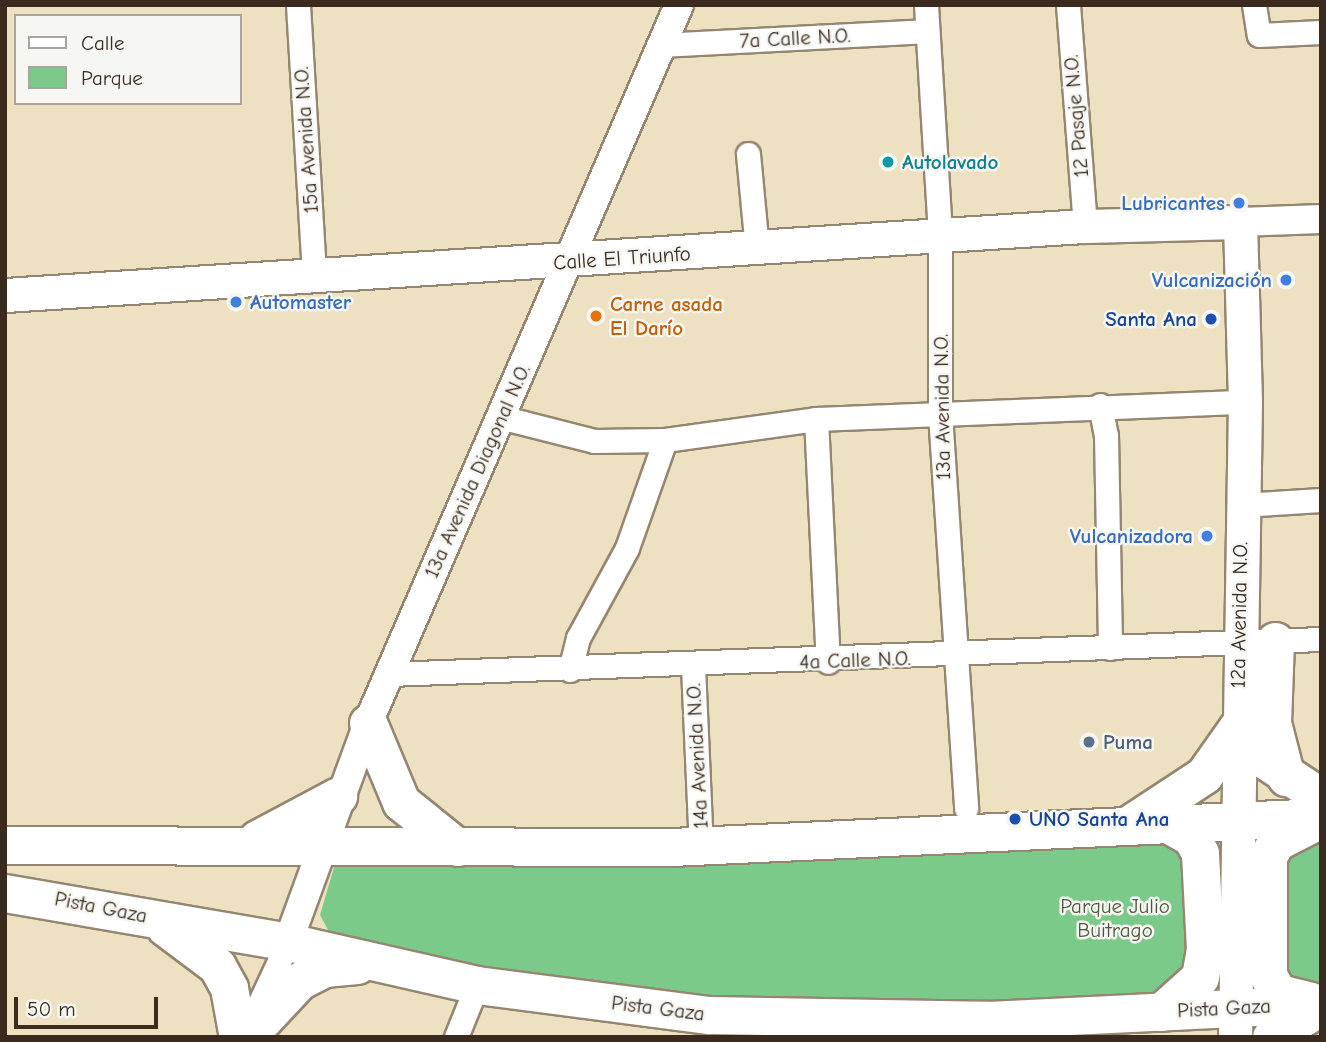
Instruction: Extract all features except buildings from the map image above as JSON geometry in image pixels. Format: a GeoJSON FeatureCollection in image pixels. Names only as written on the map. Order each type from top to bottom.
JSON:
{"type":"FeatureCollection","features":[{"type":"Feature","properties":{"kind":"main road","name":"Calle El Triunfo"},"geometry":{"type":"LineString","coordinates":[[5,295],[570,262],[1085,226],[1240,222]]}},
{"type":"Feature","properties":{"kind":"main road","name":"12a Avenida N.O."},"geometry":{"type":"LineString","coordinates":[[1235,1022],[1235,822],[1245,402],[1240,222]]}},
{"type":"Feature","properties":{"kind":"main road"},"geometry":{"type":"LineString","coordinates":[[1275,641],[1272,723],[1286,777]]}},
{"type":"Feature","properties":{"kind":"main road"},"geometry":{"type":"LineString","coordinates":[[368,723],[401,803],[457,847]]}},
{"type":"Feature","properties":{"kind":"main road"},"geometry":{"type":"LineString","coordinates":[[1125,827],[1204,775],[1237,728],[1286,777],[1321,797]]}},
{"type":"Feature","properties":{"kind":"main road"},"geometry":{"type":"LineString","coordinates":[[242,844],[338,796]]}},
{"type":"Feature","properties":{"kind":"main road"},"geometry":{"type":"LineString","coordinates":[[5,845],[701,846],[1321,818]]}},
{"type":"Feature","properties":{"kind":"main road"},"geometry":{"type":"LineString","coordinates":[[1321,818],[1276,842],[1268,856],[1268,975],[1278,993],[1321,1004]]}},
{"type":"Feature","properties":{"kind":"main road"},"geometry":{"type":"LineString","coordinates":[[1168,1024],[1200,977],[1205,949],[1200,853],[1191,837],[1169,825]]}},
{"type":"Feature","properties":{"kind":"main road","name":"Pista Gaza"},"geometry":{"type":"LineString","coordinates":[[5,893],[139,914],[288,942],[477,985],[707,1026],[989,1029],[1096,1014],[1156,1026],[1235,1022],[1321,1004]]}},
{"type":"Feature","properties":{"kind":"main road"},"geometry":{"type":"LineString","coordinates":[[139,914],[191,942],[217,966],[229,988],[238,1037]]}},
{"type":"Feature","properties":{"kind":"main road"},"geometry":{"type":"LineString","coordinates":[[245,1037],[314,972],[383,964]]}},
{"type":"Feature","properties":{"kind":"main road"},"geometry":{"type":"LineString","coordinates":[[1271,1037],[1321,1004]]}},
{"type":"Feature","properties":{"kind":"street","name":"15a Avenida N.O."},"geometry":{"type":"LineString","coordinates":[[298,5],[314,275]]}},
{"type":"Feature","properties":{"kind":"street","name":"13a Avenida Diagonal N.O."},"geometry":{"type":"LineString","coordinates":[[288,942],[338,796],[368,723],[570,262],[679,5]]}},
{"type":"Feature","properties":{"kind":"street","name":"13a Avenida N.O."},"geometry":{"type":"LineString","coordinates":[[926,5],[940,236],[940,414],[953,656],[966,808]]}},
{"type":"Feature","properties":{"kind":"street","name":"12 Pasaje N.O."},"geometry":{"type":"LineString","coordinates":[[1068,5],[1085,226]]}},
{"type":"Feature","properties":{"kind":"street"},"geometry":{"type":"LineString","coordinates":[[1254,5],[1259,35],[1321,32]]}},
{"type":"Feature","properties":{"kind":"street","name":"7a Calle N.O."},"geometry":{"type":"LineString","coordinates":[[662,45],[928,32]]}},
{"type":"Feature","properties":{"kind":"street"},"geometry":{"type":"LineString","coordinates":[[748,155],[757,249]]}},
{"type":"Feature","properties":{"kind":"street"},"geometry":{"type":"LineString","coordinates":[[1240,222],[1321,219]]}},
{"type":"Feature","properties":{"kind":"street"},"geometry":{"type":"LineString","coordinates":[[500,417],[594,441],[665,440],[816,419],[1100,405],[1245,402]]}},
{"type":"Feature","properties":{"kind":"street"},"geometry":{"type":"LineString","coordinates":[[1100,405],[1106,435],[1110,648]]}},
{"type":"Feature","properties":{"kind":"street"},"geometry":{"type":"LineString","coordinates":[[816,419],[828,662]]}},
{"type":"Feature","properties":{"kind":"street"},"geometry":{"type":"LineString","coordinates":[[570,670],[578,638],[627,548],[665,440]]}},
{"type":"Feature","properties":{"kind":"street"},"geometry":{"type":"LineString","coordinates":[[1242,505],[1321,500]]}},
{"type":"Feature","properties":{"kind":"street","name":"4a Calle N.O."},"geometry":{"type":"LineString","coordinates":[[389,674],[828,662],[1321,639]]}},
{"type":"Feature","properties":{"kind":"street","name":"14a Avenida N.O."},"geometry":{"type":"LineString","coordinates":[[693,666],[701,846]]}},
{"type":"Feature","properties":{"kind":"street"},"geometry":{"type":"LineString","coordinates":[[245,1037],[288,942]]}},
{"type":"Feature","properties":{"kind":"street"},"geometry":{"type":"LineString","coordinates":[[456,1037],[477,985]]}},
{"type":"Feature","properties":{"kind":"green space"},"geometry":{"type":"Polygon","coordinates":[[[1321,834],[1321,992],[1282,975],[1279,864],[1290,847],[1321,834]]]}},
{"type":"Feature","properties":{"kind":"green space","name":"Parque Julio Buitrago"},"geometry":{"type":"Polygon","coordinates":[[[1175,838],[1191,853],[1195,974],[1175,992],[975,1001],[648,994],[334,941],[320,915],[335,864],[1175,838]]]}},
{"type":"Feature","properties":{"kind":"place","name":"Autolavado"},"geometry":{"type":"Point","coordinates":[888,162]}},
{"type":"Feature","properties":{"kind":"place","name":"Lubricantes"},"geometry":{"type":"Point","coordinates":[1239,203]}},
{"type":"Feature","properties":{"kind":"place","name":"Vulcanización"},"geometry":{"type":"Point","coordinates":[1286,280]}},
{"type":"Feature","properties":{"kind":"place","name":"Automaster"},"geometry":{"type":"Point","coordinates":[236,302]}},
{"type":"Feature","properties":{"kind":"place","name":"Carne asada El Darío"},"geometry":{"type":"Point","coordinates":[596,316]}},
{"type":"Feature","properties":{"kind":"place","name":"Santa Ana"},"geometry":{"type":"Point","coordinates":[1211,319]}},
{"type":"Feature","properties":{"kind":"place","name":"Vulcanizadora"},"geometry":{"type":"Point","coordinates":[1207,536]}},
{"type":"Feature","properties":{"kind":"place","name":"Puma"},"geometry":{"type":"Point","coordinates":[1089,742]}},
{"type":"Feature","properties":{"kind":"place","name":"UNO Santa Ana"},"geometry":{"type":"Point","coordinates":[1015,819]}}]}
